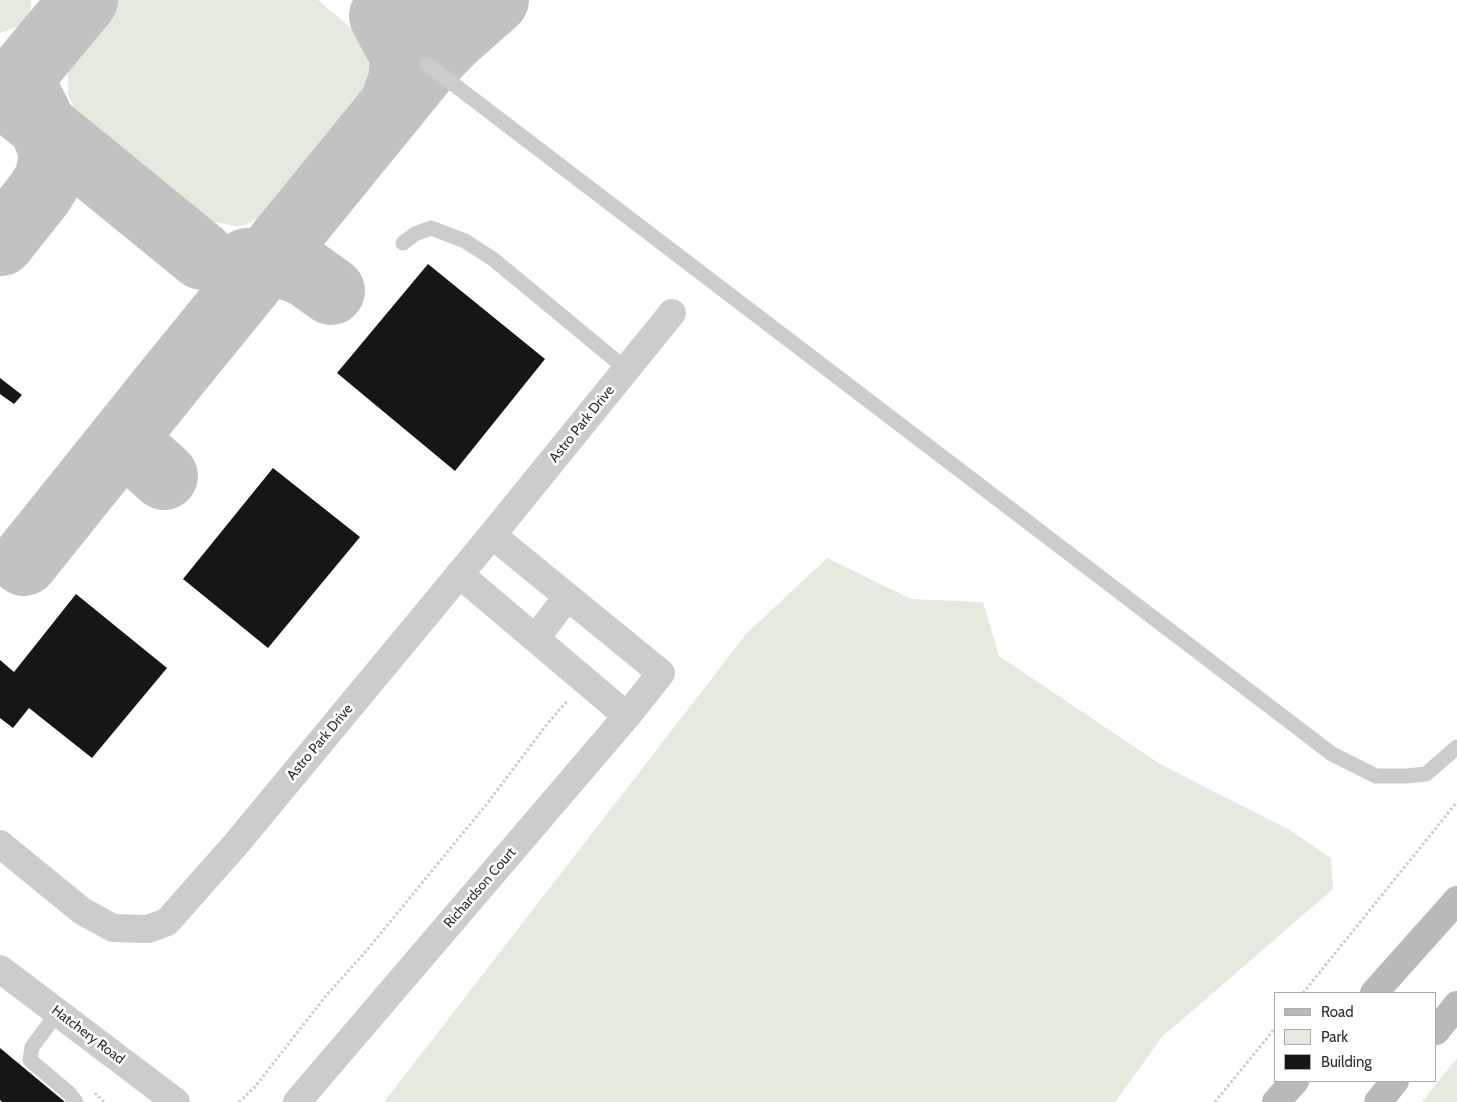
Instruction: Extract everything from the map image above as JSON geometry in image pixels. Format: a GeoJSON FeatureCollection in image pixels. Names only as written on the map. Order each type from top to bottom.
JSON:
{"type":"FeatureCollection","features":[{"type":"Feature","properties":{"kind":"main road"},"geometry":{"type":"LineString","coordinates":[[1375,992],[1457,900]]}},
{"type":"Feature","properties":{"kind":"main road"},"geometry":{"type":"LineString","coordinates":[[1437,1030],[1457,1005]]}},
{"type":"Feature","properties":{"kind":"main road"},"geometry":{"type":"LineString","coordinates":[[1276,1102],[1294,1082]]}},
{"type":"Feature","properties":{"kind":"main road"},"geometry":{"type":"LineString","coordinates":[[1378,1102],[1395,1082]]}},
{"type":"Feature","properties":{"kind":"street","name":"Astro Park Drive"},"geometry":{"type":"LineString","coordinates":[[0,844],[82,911],[113,928],[148,929],[167,922],[180,909],[492,535],[672,313]]}},
{"type":"Feature","properties":{"kind":"street"},"geometry":{"type":"LineString","coordinates":[[492,535],[567,597],[536,638]]}},
{"type":"Feature","properties":{"kind":"street"},"geometry":{"type":"LineString","coordinates":[[459,574],[627,716]]}},
{"type":"Feature","properties":{"kind":"street","name":"Richardson Court"},"geometry":{"type":"LineString","coordinates":[[297,1102],[627,716],[661,673],[567,597]]}},
{"type":"Feature","properties":{"kind":"street","name":"Hatchery Road"},"geometry":{"type":"LineString","coordinates":[[0,969],[176,1102]]}},
{"type":"Feature","properties":{"kind":"lane"},"geometry":{"type":"LineString","coordinates":[[427,64],[1332,754],[1376,776],[1407,776],[1426,774],[1457,746]]}},
{"type":"Feature","properties":{"kind":"lane"},"geometry":{"type":"LineString","coordinates":[[402,244],[415,234],[431,228],[465,241],[493,259],[626,369]]}},
{"type":"Feature","properties":{"kind":"lane"},"geometry":{"type":"LineString","coordinates":[[58,1012],[32,1047],[30,1060],[69,1093],[76,1102]]}},
{"type":"Feature","properties":{"kind":"path"},"geometry":{"type":"LineString","coordinates":[[239,1102],[254,1088],[326,997],[486,805],[547,724],[585,680]]}},
{"type":"Feature","properties":{"kind":"path"},"geometry":{"type":"LineString","coordinates":[[1304,992],[1457,802]]}},
{"type":"Feature","properties":{"kind":"path"},"geometry":{"type":"LineString","coordinates":[[1215,1102],[1274,1029]]}},
{"type":"Feature","properties":{"kind":"green space"},"geometry":{"type":"Polygon","coordinates":[[[0,0],[31,0],[30,17],[25,24],[0,33],[0,0]]]}},
{"type":"Feature","properties":{"kind":"green space"},"geometry":{"type":"Polygon","coordinates":[[[118,0],[318,0],[357,33],[367,53],[369,68],[366,85],[356,104],[265,215],[245,225],[235,226],[206,220],[95,134],[78,116],[68,95],[68,71],[74,58],[118,0]]]}},
{"type":"Feature","properties":{"kind":"green space"},"geometry":{"type":"Polygon","coordinates":[[[827,558],[911,599],[983,602],[999,656],[1160,764],[1288,829],[1331,858],[1333,889],[1162,1037],[1115,1102],[384,1102],[747,633],[827,558]]]}},
{"type":"Feature","properties":{"kind":"green space"},"geometry":{"type":"Polygon","coordinates":[[[1457,1058],[1457,1102],[1422,1102],[1457,1058]]]}},
{"type":"Feature","properties":{"kind":"building"},"geometry":{"type":"Polygon","coordinates":[[[428,264],[545,359],[455,471],[337,373],[428,264]]]}},
{"type":"Feature","properties":{"kind":"building"},"geometry":{"type":"Polygon","coordinates":[[[0,378],[22,395],[14,404],[0,394],[0,378]]]}},
{"type":"Feature","properties":{"kind":"building"},"geometry":{"type":"Polygon","coordinates":[[[273,468],[360,537],[268,648],[183,579],[273,468]]]}},
{"type":"Feature","properties":{"kind":"building"},"geometry":{"type":"Polygon","coordinates":[[[76,594],[167,668],[92,758],[29,708],[13,728],[0,718],[0,660],[14,672],[76,594]]]}},
{"type":"Feature","properties":{"kind":"building"},"geometry":{"type":"Polygon","coordinates":[[[0,1048],[65,1102],[2,1102],[0,1100],[0,1048]]]}},
{"type":"Feature","properties":{"kind":"taxiway"},"geometry":{"type":"LineString","coordinates":[[5,95],[84,0]]}},
{"type":"Feature","properties":{"kind":"taxiway"},"geometry":{"type":"LineString","coordinates":[[24,562],[427,64],[452,38],[495,0]]}},
{"type":"Feature","properties":{"kind":"taxiway"},"geometry":{"type":"LineString","coordinates":[[394,104],[402,80],[404,56],[383,16],[411,24],[439,25],[480,13]]}},
{"type":"Feature","properties":{"kind":"taxiway"},"geometry":{"type":"LineString","coordinates":[[0,91],[202,256]]}},
{"type":"Feature","properties":{"kind":"taxiway"},"geometry":{"type":"LineString","coordinates":[[1,242],[39,194],[49,178],[53,153],[43,126],[30,100]]}},
{"type":"Feature","properties":{"kind":"taxiway"},"geometry":{"type":"LineString","coordinates":[[247,262],[266,262],[291,267],[306,273],[331,291]]}},
{"type":"Feature","properties":{"kind":"taxiway"},"geometry":{"type":"LineString","coordinates":[[133,427],[132,439],[136,451],[164,476]]}}]}
